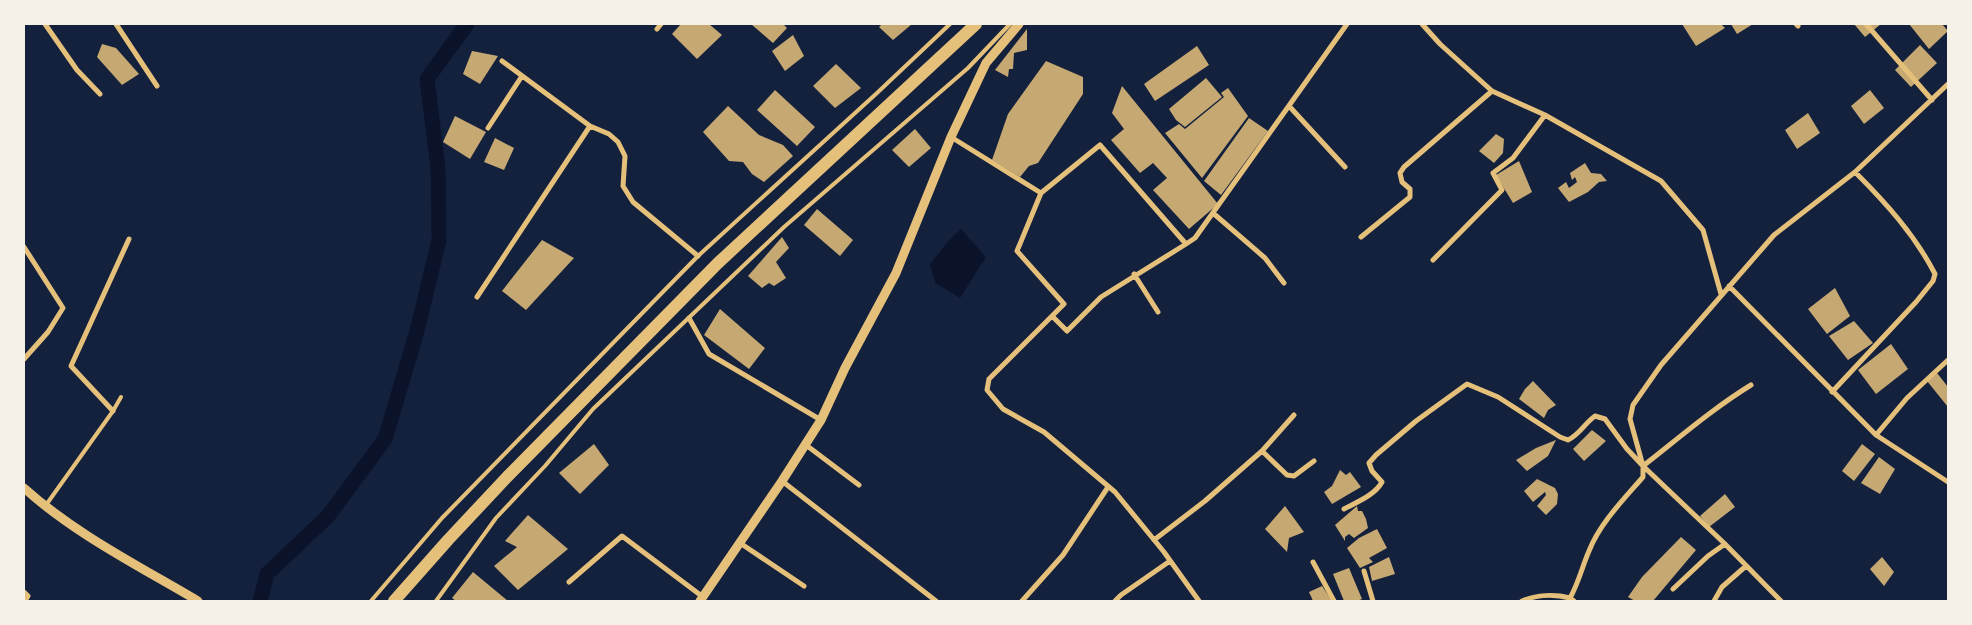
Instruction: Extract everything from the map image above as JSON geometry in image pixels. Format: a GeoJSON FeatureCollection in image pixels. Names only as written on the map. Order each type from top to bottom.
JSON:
{"type":"FeatureCollection","features":[{"type":"Feature","properties":{"kind":"highway"},"geometry":{"type":"LineString","coordinates":[[394,601],[461,526],[596,384],[718,263],[976,24]]}},
{"type":"Feature","properties":{"kind":"street"},"geometry":{"type":"LineString","coordinates":[[116,24],[158,86]]}},
{"type":"Feature","properties":{"kind":"street"},"geometry":{"type":"LineString","coordinates":[[569,582],[622,536],[701,599],[782,481],[821,420],[845,368],[896,272],[951,137],[986,63],[1018,24]]}},
{"type":"Feature","properties":{"kind":"street"},"geometry":{"type":"LineString","coordinates":[[1052,316],[1066,331],[1101,297],[1134,274],[1196,238],[1347,24]]}},
{"type":"Feature","properties":{"kind":"street"},"geometry":{"type":"LineString","coordinates":[[1422,24],[1440,44],[1492,91],[1545,115],[1661,181],[1703,230],[1721,294]]}},
{"type":"Feature","properties":{"kind":"street"},"geometry":{"type":"LineString","coordinates":[[1866,24],[1932,100]]}},
{"type":"Feature","properties":{"kind":"street"},"geometry":{"type":"LineString","coordinates":[[47,25],[77,70],[100,94]]}},
{"type":"Feature","properties":{"kind":"street"},"geometry":{"type":"LineString","coordinates":[[502,61],[590,126],[609,134],[618,142],[625,156],[623,186],[633,202],[698,256]]}},
{"type":"Feature","properties":{"kind":"street"},"geometry":{"type":"LineString","coordinates":[[488,128],[522,76]]}},
{"type":"Feature","properties":{"kind":"street"},"geometry":{"type":"LineString","coordinates":[[1522,601],[1559,595],[1572,600],[1589,550],[1616,508],[1644,476],[1630,420],[1633,405],[1661,365],[1774,235],[1855,172],[1948,84]]}},
{"type":"Feature","properties":{"kind":"street"},"geometry":{"type":"LineString","coordinates":[[1362,237],[1410,197],[1410,189],[1402,182],[1400,173],[1404,167],[1492,91]]}},
{"type":"Feature","properties":{"kind":"street"},"geometry":{"type":"LineString","coordinates":[[1289,106],[1345,167]]}},
{"type":"Feature","properties":{"kind":"street"},"geometry":{"type":"LineString","coordinates":[[1432,260],[1502,190],[1493,173],[1514,158],[1545,115]]}},
{"type":"Feature","properties":{"kind":"street"},"geometry":{"type":"LineString","coordinates":[[477,297],[590,126]]}},
{"type":"Feature","properties":{"kind":"street"},"geometry":{"type":"LineString","coordinates":[[951,137],[1041,192]]}},
{"type":"Feature","properties":{"kind":"street"},"geometry":{"type":"LineString","coordinates":[[1186,244],[1100,145],[1041,192],[1017,251],[1064,304],[990,379],[987,390],[1003,409],[1044,432],[1115,492],[1154,540],[1199,601]]}},
{"type":"Feature","properties":{"kind":"street"},"geometry":{"type":"LineString","coordinates":[[1832,392],[1916,302],[1933,280],[1935,274],[1924,252],[1888,205],[1855,172]]}},
{"type":"Feature","properties":{"kind":"street"},"geometry":{"type":"LineString","coordinates":[[1214,213],[1265,258],[1284,284]]}},
{"type":"Feature","properties":{"kind":"street"},"geometry":{"type":"LineString","coordinates":[[113,411],[71,366],[129,239]]}},
{"type":"Feature","properties":{"kind":"street"},"geometry":{"type":"LineString","coordinates":[[24,247],[63,308],[48,332],[24,359]]}},
{"type":"Feature","properties":{"kind":"street"},"geometry":{"type":"LineString","coordinates":[[1134,274],[1158,312]]}},
{"type":"Feature","properties":{"kind":"street"},"geometry":{"type":"LineString","coordinates":[[1729,286],[1876,436],[1948,482]]}},
{"type":"Feature","properties":{"kind":"street"},"geometry":{"type":"LineString","coordinates":[[689,318],[709,354],[821,420]]}},
{"type":"Feature","properties":{"kind":"street"},"geometry":{"type":"LineString","coordinates":[[1876,436],[1907,398],[1948,360]]}},
{"type":"Feature","properties":{"kind":"street"},"geometry":{"type":"LineString","coordinates":[[1344,509],[1368,496],[1380,486],[1382,482],[1372,471],[1369,464],[1376,455],[1416,421],[1466,384],[1498,398],[1560,437],[1568,440],[1574,437],[1585,423],[1595,416],[1605,419],[1626,448],[1643,466],[1725,544],[1781,601]]}},
{"type":"Feature","properties":{"kind":"street"},"geometry":{"type":"LineString","coordinates":[[1643,466],[1696,422],[1751,385]]}},
{"type":"Feature","properties":{"kind":"street"},"geometry":{"type":"LineString","coordinates":[[1154,540],[1205,501],[1262,451],[1294,415]]}},
{"type":"Feature","properties":{"kind":"street"},"geometry":{"type":"LineString","coordinates":[[806,445],[859,485]]}},
{"type":"Feature","properties":{"kind":"street"},"geometry":{"type":"LineString","coordinates":[[1262,451],[1287,475],[1294,476],[1314,461]]}},
{"type":"Feature","properties":{"kind":"street"},"geometry":{"type":"LineString","coordinates":[[782,481],[936,601]]}},
{"type":"Feature","properties":{"kind":"street"},"geometry":{"type":"LineString","coordinates":[[1022,601],[1063,555],[1108,487]]}},
{"type":"Feature","properties":{"kind":"street"},"geometry":{"type":"LineString","coordinates":[[24,488],[45,507],[71,526],[198,601]]}},
{"type":"Feature","properties":{"kind":"street"},"geometry":{"type":"LineString","coordinates":[[740,543],[804,586]]}},
{"type":"Feature","properties":{"kind":"street"},"geometry":{"type":"LineString","coordinates":[[1673,589],[1708,556],[1725,544]]}},
{"type":"Feature","properties":{"kind":"street"},"geometry":{"type":"LineString","coordinates":[[1115,601],[1170,561]]}},
{"type":"Feature","properties":{"kind":"street"},"geometry":{"type":"LineString","coordinates":[[1313,562],[1334,601]]}},
{"type":"Feature","properties":{"kind":"street"},"geometry":{"type":"LineString","coordinates":[[1714,601],[1722,587],[1746,566]]}},
{"type":"Feature","properties":{"kind":"street"},"geometry":{"type":"LineString","coordinates":[[1364,571],[1373,601]]}},
{"type":"Feature","properties":{"kind":"street"},"geometry":{"type":"LineString","coordinates":[[24,592],[28,596],[25,601]]}},
{"type":"Feature","properties":{"kind":"lane"},"geometry":{"type":"LineString","coordinates":[[371,601],[442,518],[698,256],[950,24]]}},
{"type":"Feature","properties":{"kind":"lane"},"geometry":{"type":"LineString","coordinates":[[436,601],[496,518],[542,470],[593,409],[784,227],[968,68],[1010,24]]}},
{"type":"Feature","properties":{"kind":"lane"},"geometry":{"type":"LineString","coordinates":[[45,507],[121,397]]}},
{"type":"Feature","properties":{"kind":"water"},"geometry":{"type":"Polygon","coordinates":[[[961,229],[986,257],[960,298],[935,283],[930,264],[949,240],[961,229]]]}},
{"type":"Feature","properties":{"kind":"building"},"geometry":{"type":"Polygon","coordinates":[[[681,24],[709,24],[722,35],[697,59],[672,34],[681,24]]]}},
{"type":"Feature","properties":{"kind":"building"},"geometry":{"type":"Polygon","coordinates":[[[751,24],[783,24],[787,28],[773,43],[751,24]]]}},
{"type":"Feature","properties":{"kind":"building"},"geometry":{"type":"Polygon","coordinates":[[[882,24],[912,24],[893,40],[879,27],[882,24]]]}},
{"type":"Feature","properties":{"kind":"building"},"geometry":{"type":"Polygon","coordinates":[[[1682,24],[1721,24],[1725,28],[1696,46],[1682,24]]]}},
{"type":"Feature","properties":{"kind":"building"},"geometry":{"type":"Polygon","coordinates":[[[1731,24],[1753,24],[1737,34],[1731,24]]]}},
{"type":"Feature","properties":{"kind":"building"},"geometry":{"type":"Polygon","coordinates":[[[1854,24],[1881,24],[1865,37],[1854,24]]]}},
{"type":"Feature","properties":{"kind":"building"},"geometry":{"type":"Polygon","coordinates":[[[1909,24],[1942,24],[1948,31],[1929,49],[1909,24]]]}},
{"type":"Feature","properties":{"kind":"building"},"geometry":{"type":"Polygon","coordinates":[[[1027,29],[1027,50],[1014,53],[1013,69],[1009,69],[1008,77],[995,70],[1027,29]]]}},
{"type":"Feature","properties":{"kind":"building"},"geometry":{"type":"Polygon","coordinates":[[[793,35],[804,56],[785,71],[772,51],[793,35]]]}},
{"type":"Feature","properties":{"kind":"building"},"geometry":{"type":"Polygon","coordinates":[[[102,44],[116,48],[139,74],[122,85],[97,57],[102,44]]]}},
{"type":"Feature","properties":{"kind":"building"},"geometry":{"type":"Polygon","coordinates":[[[1920,45],[1937,63],[1911,87],[1895,70],[1920,45]]]}},
{"type":"Feature","properties":{"kind":"building"},"geometry":{"type":"Polygon","coordinates":[[[1197,46],[1209,65],[1155,101],[1144,84],[1197,46]]]}},
{"type":"Feature","properties":{"kind":"building"},"geometry":{"type":"Polygon","coordinates":[[[472,51],[498,56],[480,84],[463,74],[472,51]]]}},
{"type":"Feature","properties":{"kind":"building"},"geometry":{"type":"Polygon","coordinates":[[[1046,61],[1083,77],[1083,94],[1038,163],[1029,166],[1020,177],[992,160],[1008,114],[1046,61]]]}},
{"type":"Feature","properties":{"kind":"building"},"geometry":{"type":"Polygon","coordinates":[[[836,64],[861,88],[835,108],[813,86],[836,64]]]}},
{"type":"Feature","properties":{"kind":"building"},"geometry":{"type":"Polygon","coordinates":[[[1206,78],[1222,97],[1185,127],[1176,120],[1169,109],[1206,78]]]}},
{"type":"Feature","properties":{"kind":"building"},"geometry":{"type":"Polygon","coordinates":[[[1122,86],[1218,204],[1189,229],[1153,190],[1167,178],[1153,163],[1140,173],[1111,140],[1124,129],[1112,113],[1122,86]]]}},
{"type":"Feature","properties":{"kind":"building"},"geometry":{"type":"Polygon","coordinates":[[[1228,88],[1248,116],[1202,178],[1165,133],[1179,124],[1185,129],[1224,97],[1221,93],[1228,88]]]}},
{"type":"Feature","properties":{"kind":"building"},"geometry":{"type":"Polygon","coordinates":[[[775,90],[815,127],[797,146],[757,110],[775,90]]]}},
{"type":"Feature","properties":{"kind":"building"},"geometry":{"type":"Polygon","coordinates":[[[1870,90],[1884,108],[1864,124],[1851,106],[1870,90]]]}},
{"type":"Feature","properties":{"kind":"building"},"geometry":{"type":"Polygon","coordinates":[[[728,106],[759,135],[783,145],[793,156],[764,182],[752,174],[743,162],[729,161],[703,132],[728,106]]]}},
{"type":"Feature","properties":{"kind":"building"},"geometry":{"type":"Polygon","coordinates":[[[1808,113],[1820,133],[1797,149],[1785,130],[1808,113]]]}},
{"type":"Feature","properties":{"kind":"building"},"geometry":{"type":"Polygon","coordinates":[[[455,116],[486,132],[470,159],[443,142],[455,116]]]}},
{"type":"Feature","properties":{"kind":"building"},"geometry":{"type":"Polygon","coordinates":[[[1249,118],[1268,131],[1221,195],[1204,181],[1249,118]]]}},
{"type":"Feature","properties":{"kind":"building"},"geometry":{"type":"Polygon","coordinates":[[[915,129],[931,148],[909,167],[892,150],[915,129]]]}},
{"type":"Feature","properties":{"kind":"building"},"geometry":{"type":"Polygon","coordinates":[[[1496,134],[1504,139],[1503,153],[1494,163],[1479,151],[1496,134]]]}},
{"type":"Feature","properties":{"kind":"building"},"geometry":{"type":"Polygon","coordinates":[[[495,138],[514,148],[504,170],[484,162],[495,138]]]}},
{"type":"Feature","properties":{"kind":"building"},"geometry":{"type":"Polygon","coordinates":[[[1519,161],[1532,192],[1513,203],[1496,175],[1519,161]]]}},
{"type":"Feature","properties":{"kind":"building"},"geometry":{"type":"Polygon","coordinates":[[[1585,163],[1591,173],[1601,174],[1607,181],[1599,182],[1588,192],[1569,202],[1558,188],[1566,182],[1569,188],[1577,182],[1575,177],[1572,180],[1570,173],[1585,163]]]}},
{"type":"Feature","properties":{"kind":"building"},"geometry":{"type":"Polygon","coordinates":[[[817,209],[853,240],[840,256],[804,225],[817,209]]]}},
{"type":"Feature","properties":{"kind":"building"},"geometry":{"type":"Polygon","coordinates":[[[782,237],[789,248],[776,262],[786,278],[774,286],[769,283],[762,288],[748,276],[782,237]]]}},
{"type":"Feature","properties":{"kind":"building"},"geometry":{"type":"Polygon","coordinates":[[[542,240],[574,258],[526,310],[502,291],[542,240]]]}},
{"type":"Feature","properties":{"kind":"building"},"geometry":{"type":"Polygon","coordinates":[[[1835,288],[1850,316],[1827,334],[1808,309],[1835,288]]]}},
{"type":"Feature","properties":{"kind":"building"},"geometry":{"type":"Polygon","coordinates":[[[720,309],[765,348],[749,369],[704,335],[720,309]]]}},
{"type":"Feature","properties":{"kind":"building"},"geometry":{"type":"Polygon","coordinates":[[[1854,321],[1873,343],[1848,360],[1829,336],[1854,321]]]}},
{"type":"Feature","properties":{"kind":"building"},"geometry":{"type":"Polygon","coordinates":[[[1891,344],[1908,369],[1876,394],[1858,370],[1891,344]]]}},
{"type":"Feature","properties":{"kind":"building"},"geometry":{"type":"Polygon","coordinates":[[[1937,373],[1948,387],[1948,407],[1927,381],[1937,373]]]}},
{"type":"Feature","properties":{"kind":"building"},"geometry":{"type":"Polygon","coordinates":[[[1533,381],[1556,405],[1548,410],[1544,418],[1519,399],[1533,381]]]}},
{"type":"Feature","properties":{"kind":"building"},"geometry":{"type":"Polygon","coordinates":[[[1592,430],[1606,441],[1584,461],[1573,449],[1592,430]]]}},
{"type":"Feature","properties":{"kind":"building"},"geometry":{"type":"Polygon","coordinates":[[[1556,440],[1548,456],[1527,471],[1516,460],[1536,448],[1556,440]]]}},
{"type":"Feature","properties":{"kind":"building"},"geometry":{"type":"Polygon","coordinates":[[[594,444],[609,465],[580,494],[559,473],[594,444]]]}},
{"type":"Feature","properties":{"kind":"building"},"geometry":{"type":"Polygon","coordinates":[[[1862,444],[1875,454],[1854,481],[1842,471],[1862,444]]]}},
{"type":"Feature","properties":{"kind":"building"},"geometry":{"type":"Polygon","coordinates":[[[1879,457],[1895,469],[1880,494],[1861,483],[1879,457]]]}},
{"type":"Feature","properties":{"kind":"building"},"geometry":{"type":"Polygon","coordinates":[[[1340,470],[1346,475],[1350,472],[1361,487],[1332,504],[1324,492],[1332,486],[1340,470]]]}},
{"type":"Feature","properties":{"kind":"building"},"geometry":{"type":"Polygon","coordinates":[[[1537,479],[1555,488],[1558,494],[1557,504],[1546,515],[1537,506],[1546,495],[1545,492],[1533,502],[1524,491],[1537,479]]]}},
{"type":"Feature","properties":{"kind":"building"},"geometry":{"type":"Polygon","coordinates":[[[1725,494],[1735,507],[1709,527],[1700,516],[1725,494]]]}},
{"type":"Feature","properties":{"kind":"building"},"geometry":{"type":"Polygon","coordinates":[[[1285,506],[1304,532],[1289,538],[1287,552],[1265,529],[1285,506]]]}},
{"type":"Feature","properties":{"kind":"building"},"geometry":{"type":"Polygon","coordinates":[[[1357,506],[1358,511],[1362,511],[1366,519],[1368,528],[1354,538],[1349,534],[1345,537],[1345,541],[1335,525],[1357,506]]]}},
{"type":"Feature","properties":{"kind":"building"},"geometry":{"type":"Polygon","coordinates":[[[528,515],[568,549],[518,590],[494,566],[517,547],[505,541],[528,515]]]}},
{"type":"Feature","properties":{"kind":"building"},"geometry":{"type":"Polygon","coordinates":[[[1377,529],[1387,548],[1369,558],[1373,562],[1360,568],[1347,548],[1359,538],[1377,529]]]}},
{"type":"Feature","properties":{"kind":"building"},"geometry":{"type":"Polygon","coordinates":[[[1681,537],[1696,550],[1653,601],[1635,601],[1628,597],[1642,577],[1681,537]]]}},
{"type":"Feature","properties":{"kind":"building"},"geometry":{"type":"Polygon","coordinates":[[[1389,557],[1395,574],[1372,581],[1369,567],[1389,557]]]}},
{"type":"Feature","properties":{"kind":"building"},"geometry":{"type":"Polygon","coordinates":[[[1882,557],[1894,572],[1884,586],[1870,569],[1882,557]]]}},
{"type":"Feature","properties":{"kind":"building"},"geometry":{"type":"Polygon","coordinates":[[[1349,568],[1362,599],[1357,601],[1344,601],[1333,574],[1349,568]]]}},
{"type":"Feature","properties":{"kind":"building"},"geometry":{"type":"Polygon","coordinates":[[[473,572],[508,601],[456,601],[452,598],[473,572]]]}},
{"type":"Feature","properties":{"kind":"building"},"geometry":{"type":"Polygon","coordinates":[[[1322,586],[1332,601],[1313,601],[1309,592],[1322,586]]]}},
{"type":"Feature","properties":{"kind":"waterway"},"geometry":{"type":"LineString","coordinates":[[260,601],[267,574],[328,516],[385,439],[417,331],[439,240],[438,168],[427,79],[467,24]]}}]}
